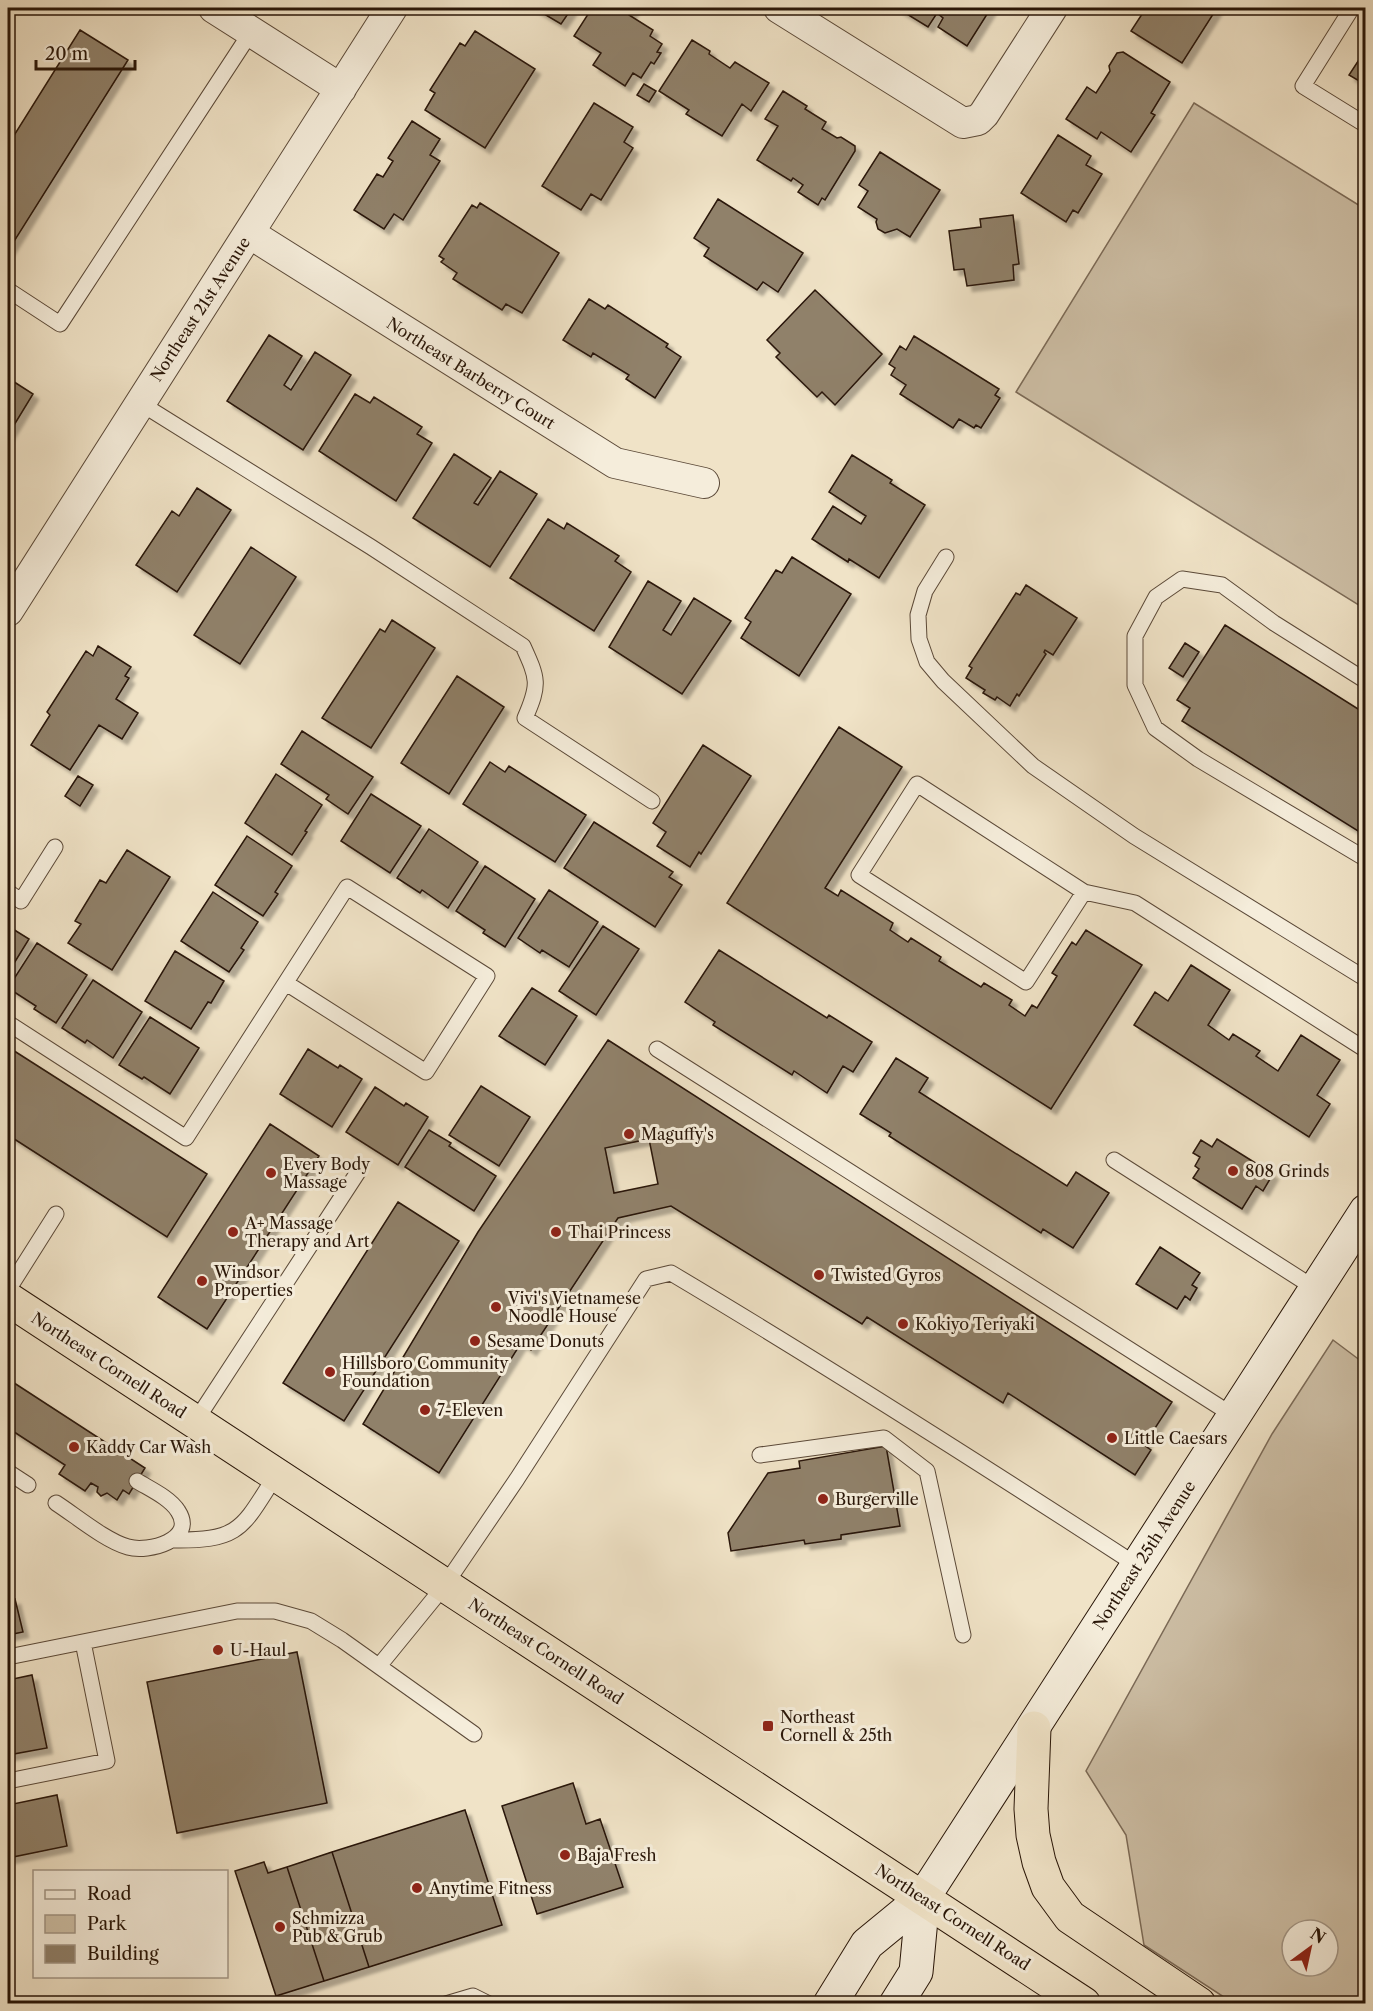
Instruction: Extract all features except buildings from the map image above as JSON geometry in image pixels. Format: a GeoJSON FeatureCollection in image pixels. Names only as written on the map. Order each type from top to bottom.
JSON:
{"type":"FeatureCollection","features":[{"type":"Feature","properties":{"kind":"highway","name":"Northeast Cornell Road"},"geometry":{"type":"LineString","coordinates":[[8,1299],[1084,2004]]}},
{"type":"Feature","properties":{"kind":"highway"},"geometry":{"type":"LineString","coordinates":[[1034,1728],[1031,1809],[1033,1835],[1048,1887],[1070,1917],[1199,2004]]}},
{"type":"Feature","properties":{"kind":"main road","name":"Northeast 25th Avenue"},"geometry":{"type":"LineString","coordinates":[[830,2004],[867,1944],[923,1898],[1365,1211]]}},
{"type":"Feature","properties":{"kind":"main road","name":"Northeast 25th Avenue"},"geometry":{"type":"LineString","coordinates":[[896,2004],[916,1972],[923,1898]]}},
{"type":"Feature","properties":{"kind":"street"},"geometry":{"type":"LineString","coordinates":[[214,8],[341,89]]}},
{"type":"Feature","properties":{"kind":"street","name":"Northeast 21st Avenue"},"geometry":{"type":"LineString","coordinates":[[8,611],[392,8]]}},
{"type":"Feature","properties":{"kind":"street"},"geometry":{"type":"LineString","coordinates":[[779,8],[963,123],[978,120],[984,114],[1052,8]]}},
{"type":"Feature","properties":{"kind":"street","name":"Northeast Barberry Court"},"geometry":{"type":"LineString","coordinates":[[249,233],[615,463],[705,483]]}},
{"type":"Feature","properties":{"kind":"lane"},"geometry":{"type":"LineString","coordinates":[[1352,8],[1303,86],[1365,124]]}},
{"type":"Feature","properties":{"kind":"lane"},"geometry":{"type":"LineString","coordinates":[[8,290],[60,324],[251,32]]}},
{"type":"Feature","properties":{"kind":"lane"},"geometry":{"type":"LineString","coordinates":[[140,403],[371,547],[523,646],[535,673],[535,695],[525,718],[652,801]]}},
{"type":"Feature","properties":{"kind":"lane"},"geometry":{"type":"LineString","coordinates":[[946,557],[925,591],[918,615],[919,639],[927,662],[943,681],[1033,766],[1134,836],[1365,979]]}},
{"type":"Feature","properties":{"kind":"lane"},"geometry":{"type":"LineString","coordinates":[[1365,681],[1274,623],[1222,585],[1182,579],[1156,597],[1135,636],[1135,685],[1155,728],[1198,759],[1365,859]]}},
{"type":"Feature","properties":{"kind":"lane"},"geometry":{"type":"LineString","coordinates":[[1084,892],[1026,982],[859,875],[917,784],[1084,892],[1135,903],[1365,1050]]}},
{"type":"Feature","properties":{"kind":"lane"},"geometry":{"type":"LineString","coordinates":[[8,892],[21,901],[55,847]]}},
{"type":"Feature","properties":{"kind":"lane"},"geometry":{"type":"LineString","coordinates":[[8,1023],[186,1138],[347,886],[487,976],[426,1072],[286,983]]}},
{"type":"Feature","properties":{"kind":"lane"},"geometry":{"type":"LineString","coordinates":[[657,1049],[1234,1416]]}},
{"type":"Feature","properties":{"kind":"lane"},"geometry":{"type":"LineString","coordinates":[[1114,1160],[1316,1289]]}},
{"type":"Feature","properties":{"kind":"lane"},"geometry":{"type":"LineString","coordinates":[[195,1422],[358,1172]]}},
{"type":"Feature","properties":{"kind":"lane"},"geometry":{"type":"LineString","coordinates":[[8,1290],[56,1214]]}},
{"type":"Feature","properties":{"kind":"lane"},"geometry":{"type":"LineString","coordinates":[[379,1666],[445,1585],[646,1279],[670,1274],[822,1364],[1138,1566]]}},
{"type":"Feature","properties":{"kind":"lane"},"geometry":{"type":"LineString","coordinates":[[760,1455],[884,1438],[927,1471],[963,1635]]}},
{"type":"Feature","properties":{"kind":"lane"},"geometry":{"type":"LineString","coordinates":[[8,1472],[28,1485]]}},
{"type":"Feature","properties":{"kind":"lane"},"geometry":{"type":"LineString","coordinates":[[56,1503],[113,1541],[128,1547],[144,1549],[173,1540],[204,1541],[234,1532],[246,1522],[276,1475]]}},
{"type":"Feature","properties":{"kind":"lane"},"geometry":{"type":"LineString","coordinates":[[137,1481],[177,1509],[182,1522],[181,1529],[173,1540]]}},
{"type":"Feature","properties":{"kind":"lane"},"geometry":{"type":"LineString","coordinates":[[8,1657],[237,1611],[275,1611],[310,1621],[342,1640],[474,1734]]}},
{"type":"Feature","properties":{"kind":"lane"},"geometry":{"type":"LineString","coordinates":[[8,1780],[107,1761],[83,1642]]}},
{"type":"Feature","properties":{"kind":"lane"},"geometry":{"type":"LineString","coordinates":[[446,2004],[473,1996],[489,2004]]}},
{"type":"Feature","properties":{"kind":"green space"},"geometry":{"type":"Polygon","coordinates":[[[1194,103],[1365,209],[1365,609],[1016,392],[1194,103]]]}},
{"type":"Feature","properties":{"kind":"green space"},"geometry":{"type":"Polygon","coordinates":[[[1333,1340],[1365,1364],[1365,2003],[1233,2003],[1144,1945],[1126,1835],[1086,1771],[1272,1434],[1333,1340]]]}},
{"type":"Feature","properties":{"kind":"place","name":"Maguffy's"},"geometry":{"type":"Point","coordinates":[629,1134]}},
{"type":"Feature","properties":{"kind":"place","name":"808 Grinds"},"geometry":{"type":"Point","coordinates":[1233,1171]}},
{"type":"Feature","properties":{"kind":"place","name":"Every Body Massage"},"geometry":{"type":"Point","coordinates":[271,1173]}},
{"type":"Feature","properties":{"kind":"place","name":"A+ Massage Therapy and Art"},"geometry":{"type":"Point","coordinates":[233,1232]}},
{"type":"Feature","properties":{"kind":"place","name":"Thai Princess"},"geometry":{"type":"Point","coordinates":[556,1232]}},
{"type":"Feature","properties":{"kind":"place","name":"Twisted Gyros"},"geometry":{"type":"Point","coordinates":[819,1275]}},
{"type":"Feature","properties":{"kind":"place","name":"Windsor Properties"},"geometry":{"type":"Point","coordinates":[202,1281]}},
{"type":"Feature","properties":{"kind":"place","name":"Vivi's Vietnamese Noodle House"},"geometry":{"type":"Point","coordinates":[496,1307]}},
{"type":"Feature","properties":{"kind":"place","name":"Kokiyo Teriyaki"},"geometry":{"type":"Point","coordinates":[903,1324]}},
{"type":"Feature","properties":{"kind":"place","name":"Sesame Donuts"},"geometry":{"type":"Point","coordinates":[475,1341]}},
{"type":"Feature","properties":{"kind":"place","name":"Hillsboro Community Foundation"},"geometry":{"type":"Point","coordinates":[330,1372]}},
{"type":"Feature","properties":{"kind":"place","name":"7-Eleven"},"geometry":{"type":"Point","coordinates":[425,1410]}},
{"type":"Feature","properties":{"kind":"place","name":"Little Caesars"},"geometry":{"type":"Point","coordinates":[1112,1438]}},
{"type":"Feature","properties":{"kind":"place","name":"Kaddy Car Wash"},"geometry":{"type":"Point","coordinates":[74,1447]}},
{"type":"Feature","properties":{"kind":"place","name":"Burgerville"},"geometry":{"type":"Point","coordinates":[823,1499]}},
{"type":"Feature","properties":{"kind":"place","name":"U-Haul"},"geometry":{"type":"Point","coordinates":[218,1650]}},
{"type":"Feature","properties":{"kind":"place","name":"Northeast Cornell & 25th"},"geometry":{"type":"Point","coordinates":[768,1726]}},
{"type":"Feature","properties":{"kind":"place","name":"Baja Fresh"},"geometry":{"type":"Point","coordinates":[565,1855]}},
{"type":"Feature","properties":{"kind":"place","name":"Anytime Fitness"},"geometry":{"type":"Point","coordinates":[417,1888]}},
{"type":"Feature","properties":{"kind":"place","name":"Schmizza Pub & Grub"},"geometry":{"type":"Point","coordinates":[280,1927]}}]}
